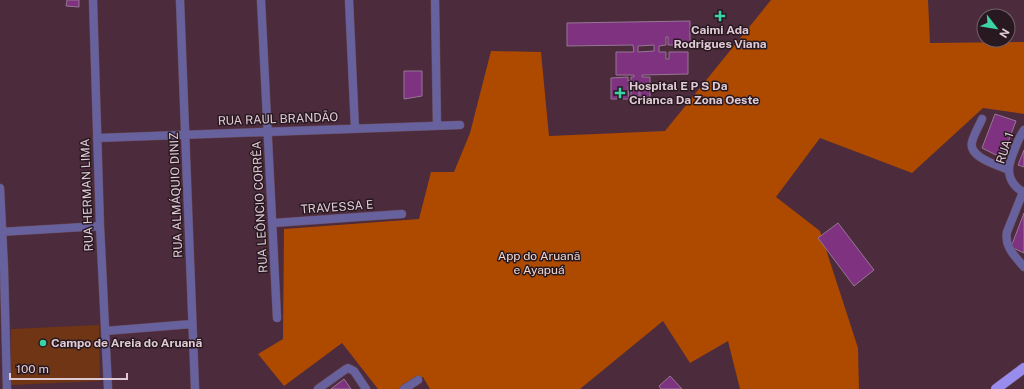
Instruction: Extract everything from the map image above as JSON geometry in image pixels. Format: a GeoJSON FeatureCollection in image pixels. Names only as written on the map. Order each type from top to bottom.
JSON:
{"type":"FeatureCollection","features":[{"type":"Feature","properties":{"kind":"main road"},"geometry":{"type":"LineString","coordinates":[[996,389],[1024,368]]}},
{"type":"Feature","properties":{"kind":"street","name":"RUA HERMAN LIMA"},"geometry":{"type":"LineString","coordinates":[[93,0],[100,226],[108,389]]}},
{"type":"Feature","properties":{"kind":"street","name":"RUA ALMÁQUIO DINIZ"},"geometry":{"type":"LineString","coordinates":[[180,0],[195,389]]}},
{"type":"Feature","properties":{"kind":"street","name":"RUA LEÔNCIO CORRÊA"},"geometry":{"type":"LineString","coordinates":[[261,0],[277,318]]}},
{"type":"Feature","properties":{"kind":"street"},"geometry":{"type":"LineString","coordinates":[[349,0],[355,129]]}},
{"type":"Feature","properties":{"kind":"street"},"geometry":{"type":"LineString","coordinates":[[435,0],[437,126]]}},
{"type":"Feature","properties":{"kind":"street"},"geometry":{"type":"LineString","coordinates":[[982,119],[972,141],[971,147],[979,157],[1008,170]]}},
{"type":"Feature","properties":{"kind":"street","name":"RUA RAUL BRANDÃO"},"geometry":{"type":"LineString","coordinates":[[97,138],[460,125]]}},
{"type":"Feature","properties":{"kind":"street","name":"RUA 1"},"geometry":{"type":"LineString","coordinates":[[1023,192],[1016,188],[1010,178],[1008,170],[1017,141],[1024,130]]}},
{"type":"Feature","properties":{"kind":"street"},"geometry":{"type":"LineString","coordinates":[[0,188],[4,268],[3,379],[7,389]]}},
{"type":"Feature","properties":{"kind":"street"},"geometry":{"type":"LineString","coordinates":[[1023,192],[1007,232],[1006,239],[1008,248],[1024,268]]}},
{"type":"Feature","properties":{"kind":"street","name":"TRAVESSA E"},"geometry":{"type":"LineString","coordinates":[[273,223],[402,214]]}},
{"type":"Feature","properties":{"kind":"street"},"geometry":{"type":"LineString","coordinates":[[1,232],[100,226]]}},
{"type":"Feature","properties":{"kind":"street"},"geometry":{"type":"LineString","coordinates":[[105,331],[192,324]]}},
{"type":"Feature","properties":{"kind":"street"},"geometry":{"type":"LineString","coordinates":[[318,389],[348,368],[354,371],[366,389]]}},
{"type":"Feature","properties":{"kind":"street"},"geometry":{"type":"LineString","coordinates":[[404,389],[418,380]]}},
{"type":"Feature","properties":{"kind":"shaded area"},"geometry":{"type":"Polygon","coordinates":[[[99,325],[100,381],[11,385],[11,329],[99,325]]]}},
{"type":"Feature","properties":{"kind":"green space","name":"App do Aruanã e Ayapuá"},"geometry":{"type":"Polygon","coordinates":[[[771,0],[928,0],[930,43],[976,43],[976,48],[1016,48],[1016,42],[1024,42],[1024,114],[983,108],[912,173],[820,138],[776,197],[820,231],[858,348],[859,389],[740,389],[728,341],[690,363],[663,321],[580,389],[430,389],[423,377],[400,389],[378,389],[342,343],[284,386],[258,354],[283,339],[284,229],[419,219],[431,172],[454,172],[470,133],[491,51],[541,52],[549,136],[665,131],[771,0]]]}},
{"type":"Feature","properties":{"kind":"building"},"geometry":{"type":"Polygon","coordinates":[[[67,0],[79,0],[79,7],[66,6],[67,0]]]}},
{"type":"Feature","properties":{"kind":"building"},"geometry":{"type":"Polygon","coordinates":[[[690,21],[690,45],[668,45],[668,37],[666,37],[666,45],[659,46],[659,52],[666,52],[666,59],[669,59],[669,52],[688,52],[688,74],[642,75],[642,77],[650,77],[650,99],[640,99],[639,92],[639,99],[631,99],[631,86],[628,86],[629,99],[620,99],[620,92],[618,92],[618,99],[611,99],[611,78],[628,77],[628,81],[631,81],[631,77],[634,77],[634,75],[616,75],[616,52],[634,52],[633,45],[567,46],[567,23],[690,21]],[[654,45],[638,46],[638,52],[654,51],[654,45]]]}},
{"type":"Feature","properties":{"kind":"building"},"geometry":{"type":"Polygon","coordinates":[[[404,71],[422,71],[422,96],[404,99],[404,71]]]}},
{"type":"Feature","properties":{"kind":"building"},"geometry":{"type":"Polygon","coordinates":[[[995,114],[1016,121],[1002,158],[982,148],[995,114]]]}},
{"type":"Feature","properties":{"kind":"building"},"geometry":{"type":"Polygon","coordinates":[[[1024,150],[1024,167],[1018,165],[1024,150]]]}},
{"type":"Feature","properties":{"kind":"building"},"geometry":{"type":"Polygon","coordinates":[[[1024,213],[1024,253],[1011,247],[1024,213]]]}},
{"type":"Feature","properties":{"kind":"building"},"geometry":{"type":"Polygon","coordinates":[[[838,223],[874,270],[854,286],[818,238],[838,223]]]}},
{"type":"Feature","properties":{"kind":"building"},"geometry":{"type":"Polygon","coordinates":[[[670,376],[682,389],[661,389],[659,386],[670,376]]]}},
{"type":"Feature","properties":{"kind":"building"},"geometry":{"type":"Polygon","coordinates":[[[344,379],[351,389],[331,389],[344,379]]]}},
{"type":"Feature","properties":{"kind":"place","name":"Caimi Ada Rodrigues Viana"},"geometry":{"type":"Point","coordinates":[720,16]}},
{"type":"Feature","properties":{"kind":"place","name":"Hospital E P S Da Crianca Da Zona Oeste"},"geometry":{"type":"Point","coordinates":[620,93]}},
{"type":"Feature","properties":{"kind":"place","name":"Campo de Areia do Aruanã"},"geometry":{"type":"Point","coordinates":[43,343]}}]}
